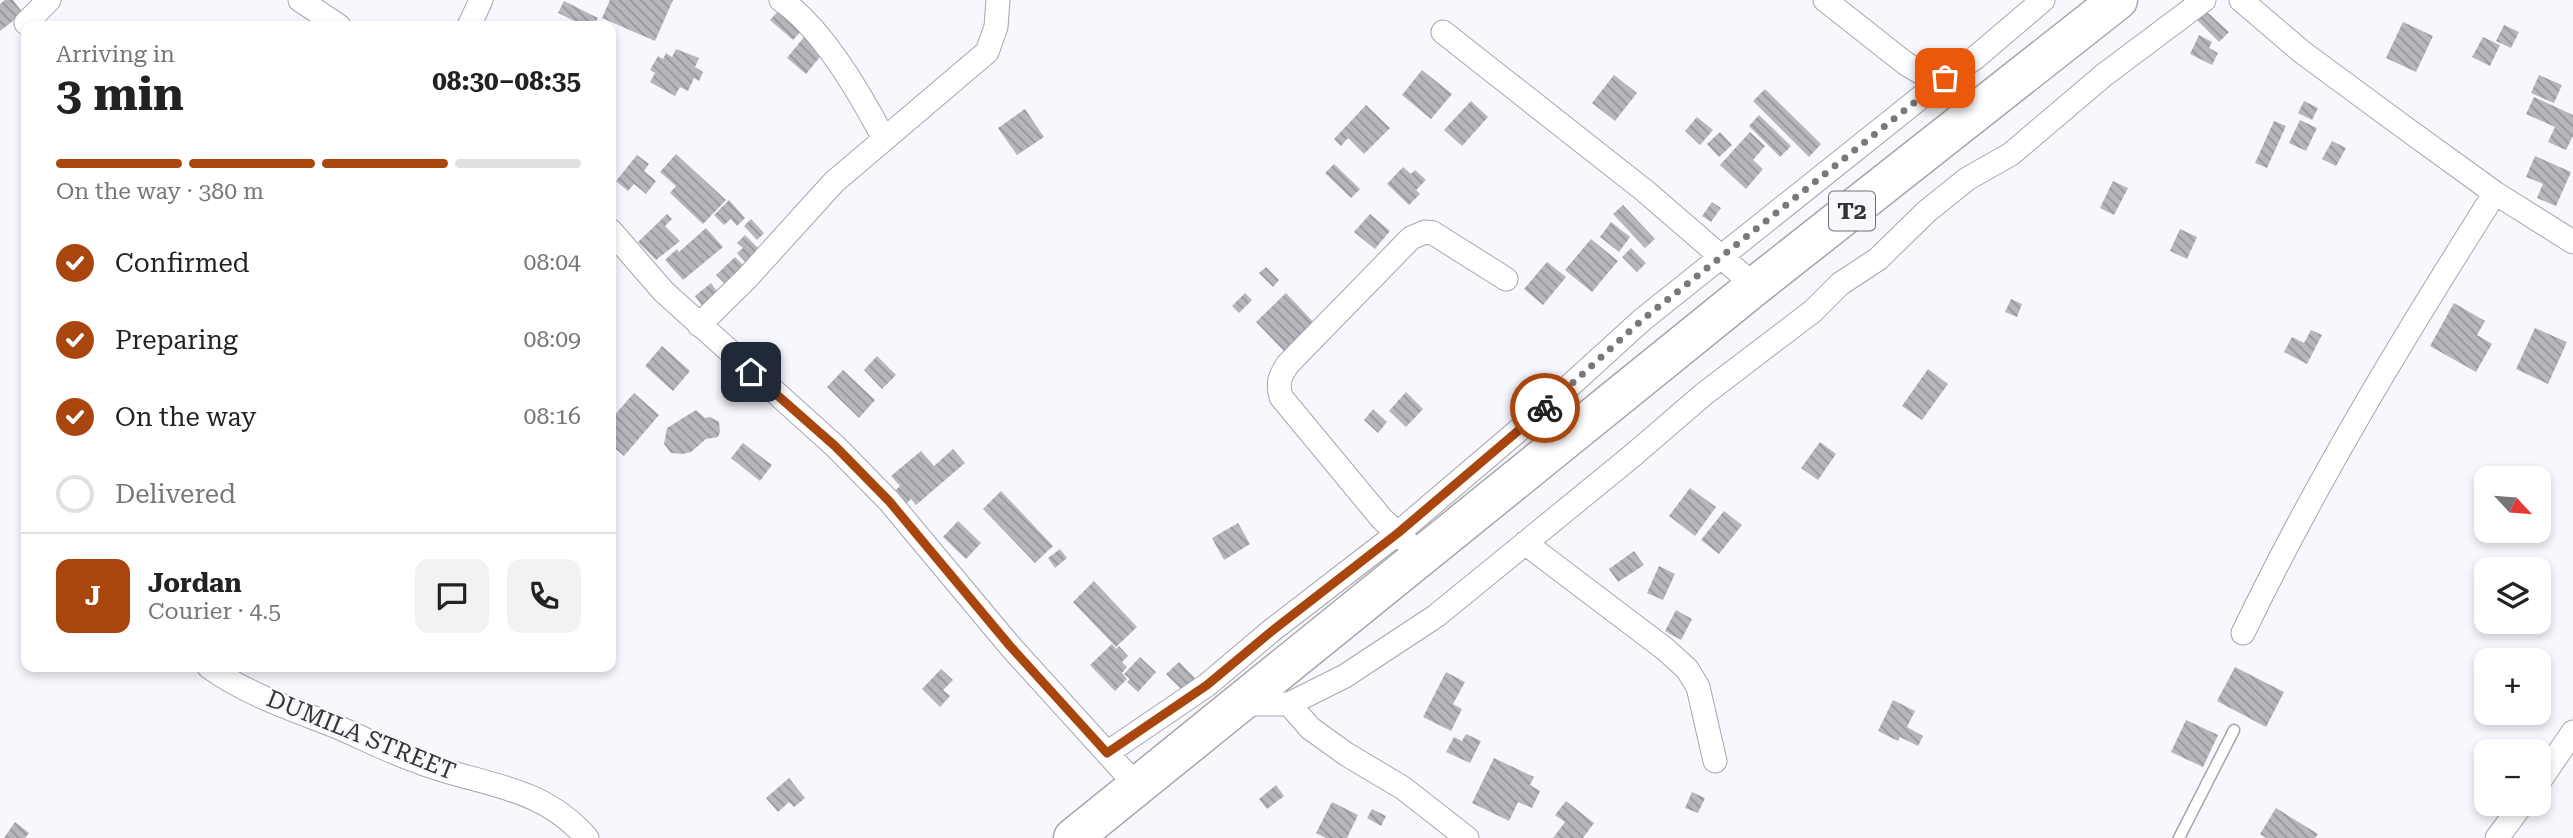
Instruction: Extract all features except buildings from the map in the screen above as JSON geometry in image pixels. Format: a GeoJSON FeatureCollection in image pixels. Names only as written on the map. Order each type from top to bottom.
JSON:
{"type":"FeatureCollection","features":[{"type":"Feature","properties":{"kind":"highway","name":"T2"},"geometry":{"type":"LineString","coordinates":[[1073,838],[1239,704],[1410,545],[1755,286],[2118,0]]}},
{"type":"Feature","properties":{"kind":"street"},"geometry":{"type":"LineString","coordinates":[[28,21],[49,0]]}},
{"type":"Feature","properties":{"kind":"street"},"geometry":{"type":"LineString","coordinates":[[300,0],[332,21]]}},
{"type":"Feature","properties":{"kind":"street"},"geometry":{"type":"LineString","coordinates":[[471,21],[481,0]]}},
{"type":"Feature","properties":{"kind":"street"},"geometry":{"type":"LineString","coordinates":[[781,0],[804,20],[843,69],[884,139]]}},
{"type":"Feature","properties":{"kind":"street"},"geometry":{"type":"LineString","coordinates":[[699,325],[747,278],[834,182],[987,52],[996,27],[998,0]]}},
{"type":"Feature","properties":{"kind":"street"},"geometry":{"type":"LineString","coordinates":[[1825,0],[1905,63],[1928,77],[1945,78]]}},
{"type":"Feature","properties":{"kind":"street"},"geometry":{"type":"LineString","coordinates":[[1107,753],[1207,685],[1272,631],[1410,545],[1553,401],[1642,320],[1945,78],[1975,58],[2043,0]]}},
{"type":"Feature","properties":{"kind":"street"},"geometry":{"type":"LineString","coordinates":[[1239,704],[1289,704],[1345,676],[1436,616],[1633,456],[1704,394],[1814,312],[1840,284],[1878,259],[1926,212],[1967,178],[2011,154],[2104,75],[2204,0]]}},
{"type":"Feature","properties":{"kind":"street"},"geometry":{"type":"LineString","coordinates":[[2241,0],[2302,52],[2496,193],[2573,242]]}},
{"type":"Feature","properties":{"kind":"street"},"geometry":{"type":"LineString","coordinates":[[1443,32],[1645,191],[1755,286]]}},
{"type":"Feature","properties":{"kind":"street"},"geometry":{"type":"LineString","coordinates":[[2243,633],[2281,553],[2425,303],[2496,193]]}},
{"type":"Feature","properties":{"kind":"street"},"geometry":{"type":"LineString","coordinates":[[1410,545],[1375,510],[1281,397],[1278,383],[1280,376],[1288,364],[1411,238],[1425,232],[1433,233],[1506,279]]}},
{"type":"Feature","properties":{"kind":"street"},"geometry":{"type":"LineString","coordinates":[[616,237],[664,292],[835,446],[889,501],[1010,646],[1137,786]]}},
{"type":"Feature","properties":{"kind":"street"},"geometry":{"type":"LineString","coordinates":[[1525,543],[1665,649],[1687,669],[1698,687],[1715,761]]}},
{"type":"Feature","properties":{"kind":"street","name":"DUMILA STREET"},"geometry":{"type":"LineString","coordinates":[[216,672],[265,698],[419,763],[529,795],[551,806],[573,822],[587,838]]}},
{"type":"Feature","properties":{"kind":"street"},"geometry":{"type":"LineString","coordinates":[[1289,704],[1310,728],[1346,754],[1403,788],[1467,838]]}},
{"type":"Feature","properties":{"kind":"street"},"geometry":{"type":"LineString","coordinates":[[2551,764],[2573,732]]}},
{"type":"Feature","properties":{"kind":"street"},"geometry":{"type":"LineString","coordinates":[[2497,838],[2513,816]]}},
{"type":"Feature","properties":{"kind":"lane"},"geometry":{"type":"LineString","coordinates":[[2179,838],[2234,730]]}},
{"type":"Feature","properties":{"kind":"way so far"},"geometry":{"type":"LineString","coordinates":[[1545,408],[1642,320],[1945,78]]}},
{"type":"Feature","properties":{"kind":"route"},"geometry":{"type":"LineString","coordinates":[[751,372],[835,446],[889,501],[1010,646],[1107,753],[1207,685],[1398,533],[1545,408]]}}]}
